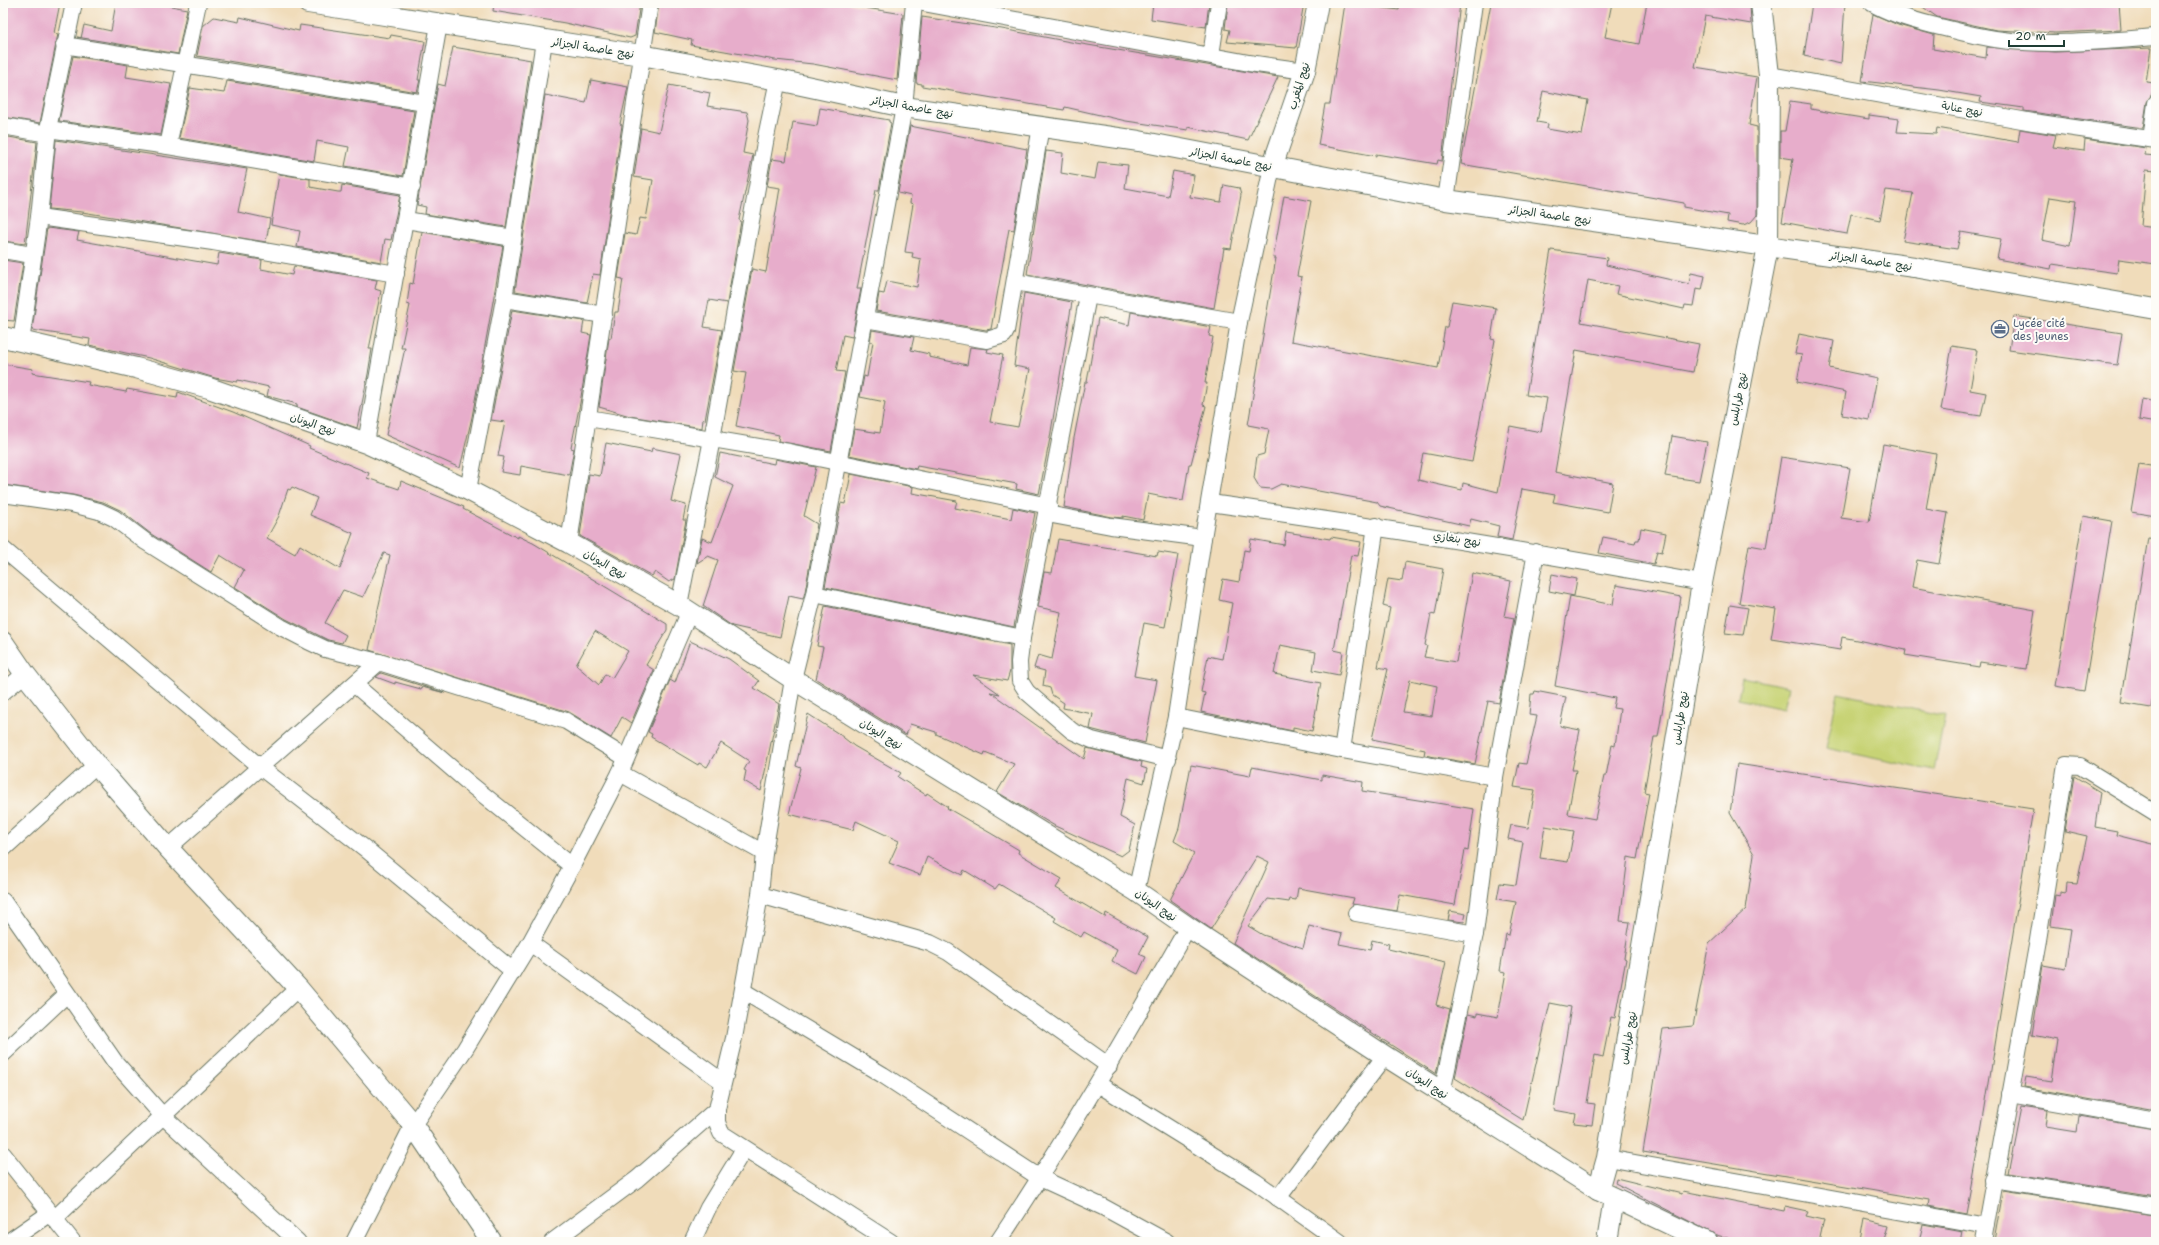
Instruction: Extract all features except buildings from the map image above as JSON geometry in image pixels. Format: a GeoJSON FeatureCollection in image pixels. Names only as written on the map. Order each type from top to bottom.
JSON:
{"type":"FeatureCollection","features":[{"type":"Feature","properties":{"kind":"street"},"geometry":{"type":"LineString","coordinates":[[12,340],[32,255],[39,216],[48,132],[64,45],[74,3]]}},
{"type":"Feature","properties":{"kind":"street"},"geometry":{"type":"LineString","coordinates":[[168,146],[198,3]]}},
{"type":"Feature","properties":{"kind":"street","name":"نهج عاصمة الجزائر"},"geometry":{"type":"LineString","coordinates":[[308,3],[641,55],[778,80],[904,107],[1139,141],[1446,200],[1914,267],[2156,309]]}},
{"type":"Feature","properties":{"kind":"street"},"geometry":{"type":"LineString","coordinates":[[569,543],[650,3]]}},
{"type":"Feature","properties":{"kind":"street"},"geometry":{"type":"LineString","coordinates":[[891,1242],[721,1133],[717,1122],[717,1109],[743,991],[760,895],[764,853],[793,680],[814,594],[904,107],[914,3]]}},
{"type":"Feature","properties":{"kind":"street"},"geometry":{"type":"LineString","coordinates":[[923,3],[1249,63],[1305,70]]}},
{"type":"Feature","properties":{"kind":"street"},"geometry":{"type":"LineString","coordinates":[[1211,55],[1219,3]]}},
{"type":"Feature","properties":{"kind":"street","name":"نهج المغرب"},"geometry":{"type":"LineString","coordinates":[[1272,167],[1305,70],[1318,3]]}},
{"type":"Feature","properties":{"kind":"street"},"geometry":{"type":"LineString","coordinates":[[1446,200],[1474,3]]}},
{"type":"Feature","properties":{"kind":"street","name":"نهج طرابلس"},"geometry":{"type":"LineString","coordinates":[[1606,1242],[1608,1158],[1702,584],[1768,247],[1769,76],[1762,3]]}},
{"type":"Feature","properties":{"kind":"street"},"geometry":{"type":"LineString","coordinates":[[1872,3],[1914,20],[1996,40],[2028,42],[2087,42],[2156,37]]}},
{"type":"Feature","properties":{"kind":"street"},"geometry":{"type":"LineString","coordinates":[[366,443],[412,187],[439,24]]}},
{"type":"Feature","properties":{"kind":"street"},"geometry":{"type":"LineString","coordinates":[[468,490],[504,298],[544,41]]}},
{"type":"Feature","properties":{"kind":"street"},"geometry":{"type":"LineString","coordinates":[[64,45],[425,104]]}},
{"type":"Feature","properties":{"kind":"street","name":"نهج عنابة"},"geometry":{"type":"LineString","coordinates":[[1769,76],[2033,122],[2153,140]]}},
{"type":"Feature","properties":{"kind":"street"},"geometry":{"type":"LineString","coordinates":[[354,1242],[413,1125],[465,1049],[513,971],[572,866],[620,773],[684,609],[712,439],[766,137],[778,80]]}},
{"type":"Feature","properties":{"kind":"street"},"geometry":{"type":"LineString","coordinates":[[2153,140],[2156,103]]}},
{"type":"Feature","properties":{"kind":"street"},"geometry":{"type":"LineString","coordinates":[[3,126],[168,146],[412,187]]}},
{"type":"Feature","properties":{"kind":"street"},"geometry":{"type":"LineString","coordinates":[[865,319],[987,340],[1004,335],[1006,331],[1041,126]]}},
{"type":"Feature","properties":{"kind":"street"},"geometry":{"type":"LineString","coordinates":[[1136,891],[1168,759],[1176,717],[1203,538],[1239,322],[1272,167]]}},
{"type":"Feature","properties":{"kind":"street"},"geometry":{"type":"LineString","coordinates":[[39,216],[213,242],[396,274]]}},
{"type":"Feature","properties":{"kind":"street"},"geometry":{"type":"LineString","coordinates":[[406,220],[513,238]]}},
{"type":"Feature","properties":{"kind":"street"},"geometry":{"type":"LineString","coordinates":[[3,250],[32,255]]}},
{"type":"Feature","properties":{"kind":"street"},"geometry":{"type":"LineString","coordinates":[[1014,282],[1239,322]]}},
{"type":"Feature","properties":{"kind":"street"},"geometry":{"type":"LineString","coordinates":[[1088,296],[1048,510],[1022,638],[1019,662],[1020,681],[1027,692],[1072,731],[1092,740],[1168,759]]}},
{"type":"Feature","properties":{"kind":"street"},"geometry":{"type":"LineString","coordinates":[[504,298],[604,315]]}},
{"type":"Feature","properties":{"kind":"street","name":"نهج اليونان"},"geometry":{"type":"LineString","coordinates":[[12,340],[136,368],[209,388],[366,443],[468,490],[569,543],[684,609],[793,680],[1136,891],[1188,927],[1442,1093],[1606,1194],[1707,1242]]}},
{"type":"Feature","properties":{"kind":"street"},"geometry":{"type":"LineString","coordinates":[[588,418],[789,452],[1048,510],[1111,526],[1203,538]]}},
{"type":"Feature","properties":{"kind":"street"},"geometry":{"type":"LineString","coordinates":[[3,494],[72,504],[99,511],[114,518],[146,542],[281,627],[325,649],[380,662],[566,721],[626,758]]}},
{"type":"Feature","properties":{"kind":"street","name":"نهج بنغازي"},"geometry":{"type":"LineString","coordinates":[[1210,503],[1376,526],[1536,552],[1702,584]]}},
{"type":"Feature","properties":{"kind":"street"},"geometry":{"type":"LineString","coordinates":[[1342,750],[1376,526]]}},
{"type":"Feature","properties":{"kind":"street"},"geometry":{"type":"LineString","coordinates":[[3,549],[260,767],[367,850],[513,971]]}},
{"type":"Feature","properties":{"kind":"street"},"geometry":{"type":"LineString","coordinates":[[1442,1093],[1475,934],[1496,777],[1536,552]]}},
{"type":"Feature","properties":{"kind":"street"},"geometry":{"type":"LineString","coordinates":[[814,594],[1022,638]]}},
{"type":"Feature","properties":{"kind":"street"},"geometry":{"type":"LineString","coordinates":[[3,642],[25,674],[96,766],[168,848],[298,988],[413,1125],[492,1242]]}},
{"type":"Feature","properties":{"kind":"street"},"geometry":{"type":"LineString","coordinates":[[168,848],[380,662]]}},
{"type":"Feature","properties":{"kind":"street"},"geometry":{"type":"LineString","coordinates":[[3,692],[25,674]]}},
{"type":"Feature","properties":{"kind":"street"},"geometry":{"type":"LineString","coordinates":[[355,685],[470,784],[572,866]]}},
{"type":"Feature","properties":{"kind":"street"},"geometry":{"type":"LineString","coordinates":[[1176,717],[1342,750],[1496,777]]}},
{"type":"Feature","properties":{"kind":"street"},"geometry":{"type":"LineString","coordinates":[[1984,1242],[2038,940],[2066,765],[2080,766],[2156,813]]}},
{"type":"Feature","properties":{"kind":"street"},"geometry":{"type":"LineString","coordinates":[[3,849],[96,766]]}},
{"type":"Feature","properties":{"kind":"street"},"geometry":{"type":"LineString","coordinates":[[620,773],[764,853]]}},
{"type":"Feature","properties":{"kind":"street"},"geometry":{"type":"LineString","coordinates":[[760,895],[930,942],[948,952],[1109,1066]]}},
{"type":"Feature","properties":{"kind":"street"},"geometry":{"type":"LineString","coordinates":[[3,900],[67,994],[116,1062],[162,1115],[298,1242]]}},
{"type":"Feature","properties":{"kind":"street"},"geometry":{"type":"LineString","coordinates":[[1356,913],[1475,934]]}},
{"type":"Feature","properties":{"kind":"street"},"geometry":{"type":"LineString","coordinates":[[998,1242],[1040,1178],[1109,1066],[1188,927]]}},
{"type":"Feature","properties":{"kind":"street"},"geometry":{"type":"LineString","coordinates":[[530,943],[723,1082]]}},
{"type":"Feature","properties":{"kind":"street"},"geometry":{"type":"LineString","coordinates":[[8,1242],[52,1216],[298,988]]}},
{"type":"Feature","properties":{"kind":"street"},"geometry":{"type":"LineString","coordinates":[[743,991],[883,1075],[1040,1178],[1103,1207],[1166,1242]]}},
{"type":"Feature","properties":{"kind":"street"},"geometry":{"type":"LineString","coordinates":[[3,1054],[67,994]]}},
{"type":"Feature","properties":{"kind":"street"},"geometry":{"type":"LineString","coordinates":[[1278,1198],[1385,1056]]}},
{"type":"Feature","properties":{"kind":"street"},"geometry":{"type":"LineString","coordinates":[[1098,1084],[1256,1182],[1340,1242]]}},
{"type":"Feature","properties":{"kind":"street"},"geometry":{"type":"LineString","coordinates":[[2010,1094],[2156,1120]]}},
{"type":"Feature","properties":{"kind":"street"},"geometry":{"type":"LineString","coordinates":[[552,1242],[637,1179],[717,1109]]}},
{"type":"Feature","properties":{"kind":"street"},"geometry":{"type":"LineString","coordinates":[[692,1242],[708,1208],[744,1149]]}},
{"type":"Feature","properties":{"kind":"street"},"geometry":{"type":"LineString","coordinates":[[3,1154],[73,1242]]}},
{"type":"Feature","properties":{"kind":"street"},"geometry":{"type":"LineString","coordinates":[[1608,1158],[1987,1226]]}},
{"type":"Feature","properties":{"kind":"street"},"geometry":{"type":"LineString","coordinates":[[1994,1180],[2156,1206]]}},
{"type":"Feature","properties":{"kind":"green space"},"geometry":{"type":"Polygon","coordinates":[[[1742,677],[1789,687],[1784,709],[1738,699],[1742,677]]]}},
{"type":"Feature","properties":{"kind":"green space"},"geometry":{"type":"Polygon","coordinates":[[[1838,693],[1945,716],[1934,771],[1826,748],[1838,693]]]}},
{"type":"Feature","properties":{"kind":"place","name":"Lycée cité des jeunes"},"geometry":{"type":"Point","coordinates":[2000,329]}}]}
